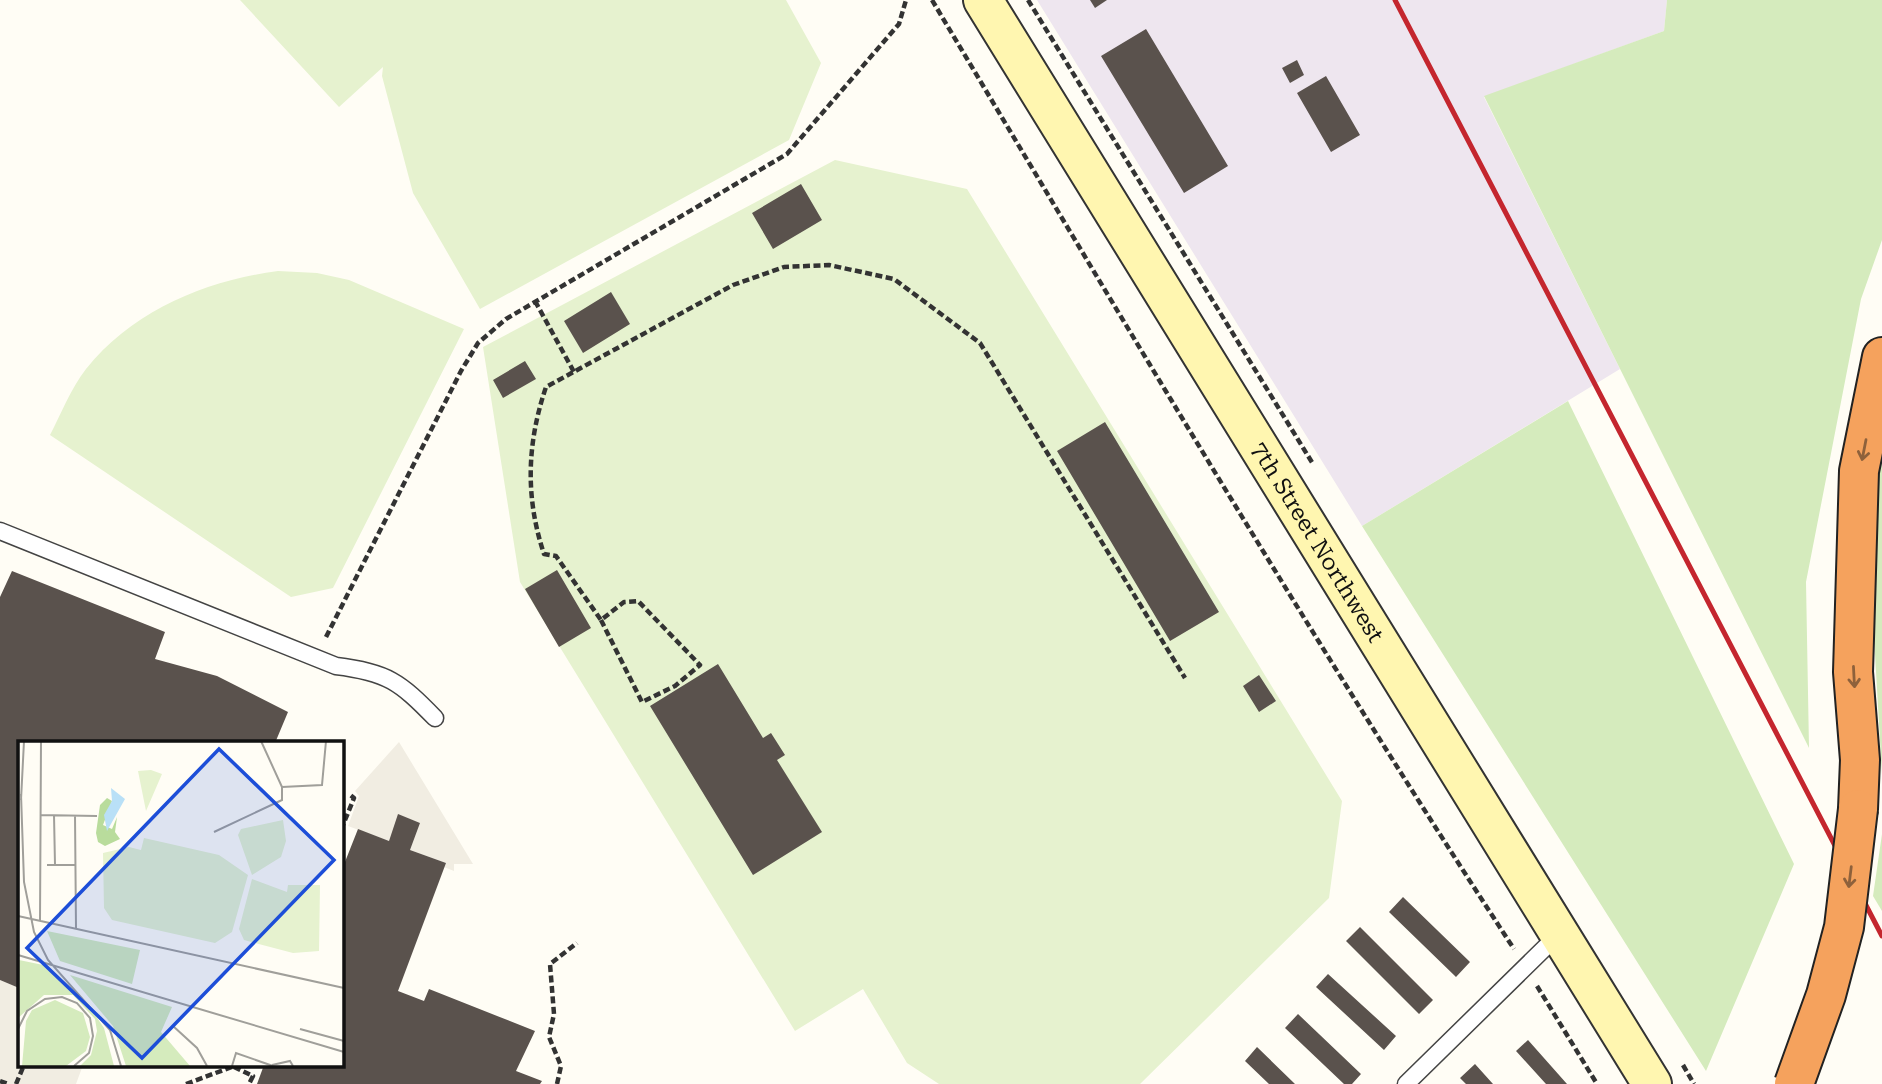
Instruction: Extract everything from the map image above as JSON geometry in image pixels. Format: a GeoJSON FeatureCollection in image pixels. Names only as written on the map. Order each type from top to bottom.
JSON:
{"type":"FeatureCollection","features":[{"type":"Feature","properties":{"kind":"highway"},"geometry":{"type":"LineString","coordinates":[[1794,1084],[1826,995],[1844,927],[1858,809],[1860,760],[1853,672],[1859,471],[1882,357]]}},
{"type":"Feature","properties":{"kind":"main road","name":"7th Street Northwest"},"geometry":{"type":"LineString","coordinates":[[983,0],[1652,1084]]}},
{"type":"Feature","properties":{"kind":"lane"},"geometry":{"type":"LineString","coordinates":[[0,531],[336,666],[369,670],[404,686],[435,718]]}},
{"type":"Feature","properties":{"kind":"lane"},"geometry":{"type":"LineString","coordinates":[[1406,1084],[1559,934]]}},
{"type":"Feature","properties":{"kind":"path"},"geometry":{"type":"LineString","coordinates":[[326,636],[460,370],[478,343],[506,319],[535,301],[787,153],[899,24],[906,0]]}},
{"type":"Feature","properties":{"kind":"path"},"geometry":{"type":"LineString","coordinates":[[932,0],[1159,381],[1418,801],[1526,966],[1597,1084]]}},
{"type":"Feature","properties":{"kind":"path"},"geometry":{"type":"LineString","coordinates":[[601,620],[624,602],[638,601],[700,665],[675,685],[642,702],[601,620],[556,556],[544,554],[534,526],[529,468],[535,418],[546,387],[733,285],[784,267],[829,265],[894,279],[979,343],[1185,678]]}},
{"type":"Feature","properties":{"kind":"path"},"geometry":{"type":"LineString","coordinates":[[535,301],[574,372]]}},
{"type":"Feature","properties":{"kind":"path"},"geometry":{"type":"LineString","coordinates":[[343,825],[354,798],[349,793]]}},
{"type":"Feature","properties":{"kind":"path"},"geometry":{"type":"LineString","coordinates":[[557,1084],[561,1066],[549,1037],[554,1014],[550,964],[577,943]]}},
{"type":"Feature","properties":{"kind":"path"},"geometry":{"type":"LineString","coordinates":[[16,1084],[24,1066]]}},
{"type":"Feature","properties":{"kind":"path"},"geometry":{"type":"LineString","coordinates":[[186,1084],[235,1066],[253,1076],[249,1084]]}},
{"type":"Feature","properties":{"kind":"path"},"geometry":{"type":"LineString","coordinates":[[0,1081],[8,1084]]}},
{"type":"Feature","properties":{"kind":"shaded area"},"geometry":{"type":"Polygon","coordinates":[[[1037,0],[1667,0],[1664,31],[1484,97],[1620,369],[1362,526],[1037,0]]]}},
{"type":"Feature","properties":{"kind":"shaded area"},"geometry":{"type":"Polygon","coordinates":[[[399,742],[473,864],[454,864],[454,871],[444,867],[446,863],[410,850],[420,823],[399,815],[389,841],[348,826],[359,796],[355,791],[399,742]]]}},
{"type":"Feature","properties":{"kind":"shaded area"},"geometry":{"type":"Polygon","coordinates":[[[0,980],[18,988],[18,1066],[83,1066],[76,1084],[0,1084],[0,980]]]}},
{"type":"Feature","properties":{"kind":"green space"},"geometry":{"type":"Polygon","coordinates":[[[240,0],[786,0],[821,63],[789,140],[480,309],[413,193],[382,76],[383,67],[339,107],[240,0]]]}},
{"type":"Feature","properties":{"kind":"green space"},"geometry":{"type":"Polygon","coordinates":[[[1667,0],[1882,0],[1882,240],[1861,299],[1806,582],[1809,748],[1484,96],[1664,31],[1667,0]]]}},
{"type":"Feature","properties":{"kind":"green space"},"geometry":{"type":"Polygon","coordinates":[[[835,160],[967,189],[1342,801],[1329,898],[1140,1084],[939,1084],[907,1063],[863,989],[795,1031],[520,582],[483,347],[835,160]]]}},
{"type":"Feature","properties":{"kind":"green space"},"geometry":{"type":"Polygon","coordinates":[[[278,271],[317,273],[349,280],[464,329],[333,588],[291,597],[50,435],[86,369],[126,330],[173,302],[198,291],[224,282],[278,271]]]}},
{"type":"Feature","properties":{"kind":"green space"},"geometry":{"type":"Polygon","coordinates":[[[1568,401],[1794,864],[1706,1071],[1362,526],[1568,401]]]}},
{"type":"Feature","properties":{"kind":"green space"},"geometry":{"type":"Polygon","coordinates":[[[1882,446],[1882,775],[1873,620],[1872,529],[1882,446]]]}},
{"type":"Feature","properties":{"kind":"green space"},"geometry":{"type":"Polygon","coordinates":[[[1882,834],[1882,911],[1873,896],[1882,834]]]}},
{"type":"Feature","properties":{"kind":"building"},"geometry":{"type":"Polygon","coordinates":[[[1090,0],[1107,0],[1095,8],[1090,0]]]}},
{"type":"Feature","properties":{"kind":"building"},"geometry":{"type":"Polygon","coordinates":[[[1146,29],[1228,166],[1184,193],[1101,56],[1146,29]]]}},
{"type":"Feature","properties":{"kind":"building"},"geometry":{"type":"Polygon","coordinates":[[[1297,60],[1304,75],[1290,83],[1282,68],[1297,60]]]}},
{"type":"Feature","properties":{"kind":"building"},"geometry":{"type":"Polygon","coordinates":[[[1326,76],[1360,135],[1331,152],[1297,93],[1326,76]]]}},
{"type":"Feature","properties":{"kind":"building"},"geometry":{"type":"Polygon","coordinates":[[[801,184],[822,220],[773,249],[752,213],[801,184]]]}},
{"type":"Feature","properties":{"kind":"building"},"geometry":{"type":"Polygon","coordinates":[[[611,292],[630,324],[583,353],[564,321],[611,292]]]}},
{"type":"Feature","properties":{"kind":"building"},"geometry":{"type":"Polygon","coordinates":[[[525,361],[536,379],[503,398],[493,380],[525,361]]]}},
{"type":"Feature","properties":{"kind":"building"},"geometry":{"type":"Polygon","coordinates":[[[1105,422],[1219,612],[1170,641],[1057,451],[1105,422]]]}},
{"type":"Feature","properties":{"kind":"building"},"geometry":{"type":"Polygon","coordinates":[[[557,570],[591,628],[559,647],[525,589],[557,570]]]}},
{"type":"Feature","properties":{"kind":"building"},"geometry":{"type":"Polygon","coordinates":[[[12,571],[165,632],[155,659],[217,676],[288,712],[276,741],[18,741],[18,988],[0,980],[0,597],[12,571]]]}},
{"type":"Feature","properties":{"kind":"building"},"geometry":{"type":"Polygon","coordinates":[[[718,664],[763,738],[771,733],[785,755],[777,760],[822,832],[753,875],[650,706],[718,664]]]}},
{"type":"Feature","properties":{"kind":"building"},"geometry":{"type":"Polygon","coordinates":[[[1259,675],[1276,701],[1259,712],[1243,686],[1259,675]]]}},
{"type":"Feature","properties":{"kind":"building"},"geometry":{"type":"Polygon","coordinates":[[[398,814],[420,823],[410,850],[446,863],[398,991],[424,1001],[429,989],[535,1031],[516,1071],[542,1081],[540,1084],[257,1084],[264,1066],[343,1066],[343,867],[358,829],[389,841],[398,814]]]}},
{"type":"Feature","properties":{"kind":"building"},"geometry":{"type":"Polygon","coordinates":[[[1403,897],[1470,962],[1456,977],[1389,912],[1403,897]]]}},
{"type":"Feature","properties":{"kind":"building"},"geometry":{"type":"Polygon","coordinates":[[[1360,927],[1433,1000],[1419,1014],[1346,941],[1360,927]]]}},
{"type":"Feature","properties":{"kind":"building"},"geometry":{"type":"Polygon","coordinates":[[[1328,974],[1396,1036],[1384,1050],[1316,987],[1328,974]]]}},
{"type":"Feature","properties":{"kind":"building"},"geometry":{"type":"Polygon","coordinates":[[[1298,1014],[1361,1074],[1352,1084],[1344,1084],[1285,1028],[1298,1014]]]}},
{"type":"Feature","properties":{"kind":"building"},"geometry":{"type":"Polygon","coordinates":[[[1528,1040],[1567,1084],[1546,1084],[1516,1051],[1528,1040]]]}},
{"type":"Feature","properties":{"kind":"building"},"geometry":{"type":"Polygon","coordinates":[[[1257,1047],[1295,1084],[1269,1084],[1245,1061],[1257,1047]]]}},
{"type":"Feature","properties":{"kind":"building"},"geometry":{"type":"Polygon","coordinates":[[[1475,1064],[1493,1084],[1466,1084],[1460,1078],[1475,1064]]]}},
{"type":"Feature","properties":{"kind":"railway"},"geometry":{"type":"LineString","coordinates":[[1395,0],[1882,936]]}}]}
